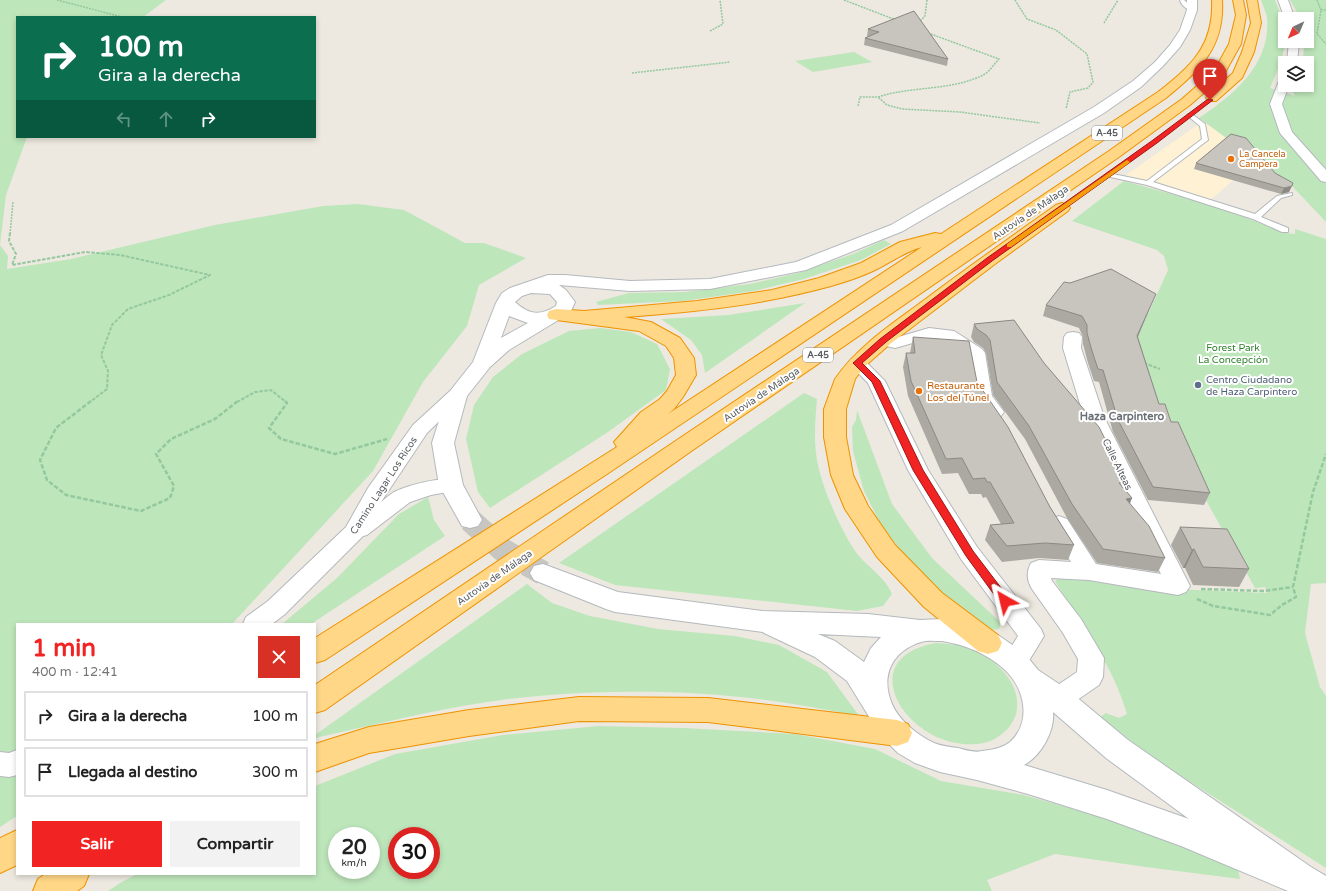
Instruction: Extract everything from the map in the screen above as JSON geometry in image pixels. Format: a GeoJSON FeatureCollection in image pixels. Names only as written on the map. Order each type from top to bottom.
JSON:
{"type":"FeatureCollection","features":[{"type":"Feature","properties":{"kind":"highway","name":"A-45"},"geometry":{"type":"LineString","coordinates":[[316,651],[799,338],[953,233],[1093,143],[1162,95],[1194,68],[1211,41],[1218,12],[1216,0]]}},
{"type":"Feature","properties":{"kind":"highway","name":"Autovía de Málaga"},"geometry":{"type":"LineString","coordinates":[[316,700],[676,451],[1108,158],[1186,102],[1219,73],[1235,44],[1241,15],[1238,0]]}},
{"type":"Feature","properties":{"kind":"highway"},"geometry":{"type":"LineString","coordinates":[[1095,184],[1210,100],[1238,75],[1248,52],[1256,23],[1252,0]]}},
{"type":"Feature","properties":{"kind":"highway"},"geometry":{"type":"LineString","coordinates":[[988,643],[933,600],[886,551],[858,509],[842,474],[835,437],[835,409],[845,379],[857,363],[883,340],[989,260],[1077,198]]}},
{"type":"Feature","properties":{"kind":"highway"},"geometry":{"type":"LineString","coordinates":[[584,317],[697,306],[772,295],[824,282],[867,267],[906,246],[953,233]]}},
{"type":"Feature","properties":{"kind":"highway"},"geometry":{"type":"LineString","coordinates":[[556,312],[644,326],[672,342],[684,358],[686,375],[668,404],[649,417],[599,469]]}},
{"type":"Feature","properties":{"kind":"highway"},"geometry":{"type":"LineString","coordinates":[[316,758],[369,740],[469,723],[579,709],[708,710],[897,733]]}},
{"type":"Feature","properties":{"kind":"highway"},"geometry":{"type":"LineString","coordinates":[[0,857],[16,847]]}},
{"type":"Feature","properties":{"kind":"street"},"geometry":{"type":"LineString","coordinates":[[1283,0],[1287,12]]}},
{"type":"Feature","properties":{"kind":"street"},"geometry":{"type":"LineString","coordinates":[[483,362],[508,297],[516,292],[548,280],[565,280],[630,286],[710,284],[800,266],[897,228],[1066,130],[1137,84],[1159,64],[1174,47],[1185,30],[1188,3]]}},
{"type":"Feature","properties":{"kind":"street"},"geometry":{"type":"LineString","coordinates":[[1281,92],[1276,104],[1286,133],[1326,178]]}},
{"type":"Feature","properties":{"kind":"street"},"geometry":{"type":"LineString","coordinates":[[505,302],[516,313],[531,318],[556,312],[630,286]]}},
{"type":"Feature","properties":{"kind":"street"},"geometry":{"type":"LineString","coordinates":[[528,288],[546,287],[558,291],[556,312]]}},
{"type":"Feature","properties":{"kind":"street"},"geometry":{"type":"LineString","coordinates":[[470,520],[451,485],[443,443],[457,395],[483,362],[502,346],[556,312]]}},
{"type":"Feature","properties":{"kind":"street"},"geometry":{"type":"LineString","coordinates":[[883,340],[895,342],[929,333],[948,335],[976,353],[983,396],[1005,427]]}},
{"type":"Feature","properties":{"kind":"street","name":"Calle Alteas"},"geometry":{"type":"LineString","coordinates":[[1073,337],[1072,348],[1094,417],[1178,586]]}},
{"type":"Feature","properties":{"kind":"street"},"geometry":{"type":"LineString","coordinates":[[857,363],[876,381],[918,470],[969,553],[1032,636],[1021,670],[1037,698],[1039,718],[1033,737],[1020,752],[1007,759],[1000,762],[976,766]]}},
{"type":"Feature","properties":{"kind":"street","name":"Camino Lagar Los Ricos"},"geometry":{"type":"LineString","coordinates":[[256,623],[276,608],[354,532],[375,492],[420,429],[457,395]]}},
{"type":"Feature","properties":{"kind":"street"},"geometry":{"type":"LineString","coordinates":[[354,532],[402,497],[429,488],[451,485]]}},
{"type":"Feature","properties":{"kind":"street"},"geometry":{"type":"LineString","coordinates":[[1050,508],[1089,571]]}},
{"type":"Feature","properties":{"kind":"street"},"geometry":{"type":"LineString","coordinates":[[1058,699],[1090,676],[1091,658],[1072,626],[1040,583],[1039,569],[1089,571],[1178,586]]}},
{"type":"Feature","properties":{"kind":"street"},"geometry":{"type":"LineString","coordinates":[[543,573],[615,602],[762,621],[868,626],[920,631],[942,630],[965,634],[988,643],[1117,749],[1310,885]]}},
{"type":"Feature","properties":{"kind":"street"},"geometry":{"type":"LineString","coordinates":[[762,621],[825,649],[858,674],[876,701],[884,718],[897,733],[920,751],[947,762],[976,766],[1079,795],[1179,829],[1310,885]]}},
{"type":"Feature","properties":{"kind":"street"},"geometry":{"type":"LineString","coordinates":[[876,701],[873,682],[876,664],[886,649],[901,638],[920,631]]}},
{"type":"Feature","properties":{"kind":"street"},"geometry":{"type":"LineString","coordinates":[[0,764],[9,765],[16,762]]}},
{"type":"Feature","properties":{"kind":"lane"},"geometry":{"type":"LineString","coordinates":[[1148,184],[1205,140],[1203,125],[1190,115]]}},
{"type":"Feature","properties":{"kind":"lane"},"geometry":{"type":"LineString","coordinates":[[1108,175],[1148,184],[1256,217],[1285,230]]}},
{"type":"Feature","properties":{"kind":"lane"},"geometry":{"type":"LineString","coordinates":[[1256,217],[1279,197],[1290,194]]}},
{"type":"Feature","properties":{"kind":"path"},"geometry":{"type":"LineString","coordinates":[[57,0],[118,16]]}},
{"type":"Feature","properties":{"kind":"path"},"geometry":{"type":"LineString","coordinates":[[710,31],[723,24],[720,0]]}},
{"type":"Feature","properties":{"kind":"path"},"geometry":{"type":"LineString","coordinates":[[844,0],[900,22]]}},
{"type":"Feature","properties":{"kind":"path"},"geometry":{"type":"LineString","coordinates":[[914,27],[925,16],[927,0]]}},
{"type":"Feature","properties":{"kind":"path"},"geometry":{"type":"LineString","coordinates":[[1015,0],[1027,19],[1056,30],[1087,54],[1092,82],[1088,88],[1070,92],[1065,112]]}},
{"type":"Feature","properties":{"kind":"path"},"geometry":{"type":"LineString","coordinates":[[1104,23],[1118,0]]}},
{"type":"Feature","properties":{"kind":"path"},"geometry":{"type":"LineString","coordinates":[[1317,0],[1321,10],[1317,34],[1326,44]]}},
{"type":"Feature","properties":{"kind":"path"},"geometry":{"type":"LineString","coordinates":[[1321,10],[1326,10]]}},
{"type":"Feature","properties":{"kind":"path"},"geometry":{"type":"LineString","coordinates":[[858,106],[860,97],[878,97],[893,92],[955,84],[983,76],[999,59],[927,32]]}},
{"type":"Feature","properties":{"kind":"path"},"geometry":{"type":"LineString","coordinates":[[632,73],[730,62]]}},
{"type":"Feature","properties":{"kind":"path"},"geometry":{"type":"LineString","coordinates":[[878,97],[887,105],[902,109],[960,112],[1033,121],[1066,130]]}},
{"type":"Feature","properties":{"kind":"path"},"geometry":{"type":"LineString","coordinates":[[1033,121],[1040,120]]}},
{"type":"Feature","properties":{"kind":"path"},"geometry":{"type":"LineString","coordinates":[[13,202],[9,241],[16,254],[12,265],[86,252],[120,255],[210,275],[169,295],[128,310],[112,325],[101,355],[108,371],[108,389],[56,428],[40,460],[47,480],[66,494],[141,511],[170,498],[174,486],[156,454],[171,439],[215,419],[241,399],[255,392],[271,390],[287,403],[269,428],[281,439],[335,454],[420,429]]}},
{"type":"Feature","properties":{"kind":"path"},"geometry":{"type":"LineString","coordinates":[[1143,363],[1160,369]]}},
{"type":"Feature","properties":{"kind":"path"},"geometry":{"type":"LineString","coordinates":[[1178,586],[1195,598],[1213,606],[1270,615],[1282,605],[1296,597],[1293,587],[1313,492],[1326,454]]}},
{"type":"Feature","properties":{"kind":"path"},"geometry":{"type":"LineString","coordinates":[[1178,586],[1191,589],[1264,591],[1293,587]]}},
{"type":"Feature","properties":{"kind":"shaded area"},"geometry":{"type":"Polygon","coordinates":[[[1203,121],[1257,160],[1209,201],[1126,175],[1203,121]]]}},
{"type":"Feature","properties":{"kind":"green space"},"geometry":{"type":"Polygon","coordinates":[[[0,0],[166,0],[144,16],[16,16],[16,138],[27,138],[6,195],[0,245],[0,0]]]}},
{"type":"Feature","properties":{"kind":"green space"},"geometry":{"type":"Polygon","coordinates":[[[1261,0],[1275,0],[1280,12],[1278,12],[1278,48],[1284,48],[1282,56],[1278,56],[1278,69],[1270,88],[1278,91],[1278,92],[1295,96],[1293,92],[1314,92],[1314,56],[1303,56],[1304,48],[1314,48],[1314,12],[1297,12],[1290,0],[1326,0],[1326,222],[1292,186],[1255,162],[1229,140],[1199,118],[1225,99],[1248,77],[1263,50],[1267,35],[1267,18],[1261,0]]]}},
{"type":"Feature","properties":{"kind":"green space"},"geometry":{"type":"Polygon","coordinates":[[[854,52],[872,62],[813,72],[795,61],[854,52]]]}},
{"type":"Feature","properties":{"kind":"green space","name":"Forest Park La Concepción"},"geometry":{"type":"Polygon","coordinates":[[[1124,181],[1215,206],[1286,233],[1295,234],[1295,229],[1326,239],[1326,583],[1311,584],[1305,633],[1320,687],[1326,696],[1326,868],[1154,759],[1100,717],[1106,713],[1119,718],[1127,714],[1114,679],[1096,645],[1055,581],[1066,573],[1173,589],[1267,593],[1265,587],[1255,588],[1189,470],[1138,364],[1136,326],[1149,312],[1168,270],[1164,256],[1157,250],[1072,221],[1124,181]]]}},
{"type":"Feature","properties":{"kind":"green space"},"geometry":{"type":"Polygon","coordinates":[[[358,204],[404,210],[465,243],[484,243],[526,258],[479,285],[467,326],[423,382],[373,471],[233,623],[16,623],[16,753],[0,755],[0,245],[8,256],[7,269],[71,259],[215,225],[323,206],[358,204]]]}},
{"type":"Feature","properties":{"kind":"green space"},"geometry":{"type":"Polygon","coordinates":[[[884,240],[891,244],[861,260],[804,279],[754,291],[683,301],[598,305],[596,302],[629,293],[685,292],[750,284],[798,273],[853,254],[884,240]]]}},
{"type":"Feature","properties":{"kind":"green space"},"geometry":{"type":"Polygon","coordinates":[[[805,303],[705,373],[702,355],[691,340],[661,319],[728,315],[805,303]]]}},
{"type":"Feature","properties":{"kind":"green space"},"geometry":{"type":"Polygon","coordinates":[[[600,328],[631,332],[657,344],[670,369],[666,390],[608,432],[490,508],[478,492],[466,439],[474,405],[493,377],[522,354],[569,331],[600,328]]]}},
{"type":"Feature","properties":{"kind":"green space"},"geometry":{"type":"Polygon","coordinates":[[[804,393],[817,399],[815,443],[817,461],[825,490],[841,526],[858,555],[877,573],[892,594],[883,606],[857,611],[615,585],[559,563],[804,393]]]}},
{"type":"Feature","properties":{"kind":"green space"},"geometry":{"type":"Polygon","coordinates":[[[857,410],[892,504],[932,558],[1001,623],[999,629],[993,630],[965,616],[910,562],[881,525],[864,491],[853,451],[852,427],[856,420],[857,410]]]}},
{"type":"Feature","properties":{"kind":"green space"},"geometry":{"type":"Polygon","coordinates":[[[428,497],[434,520],[445,536],[313,623],[283,623],[337,578],[399,514],[428,497]]]}},
{"type":"Feature","properties":{"kind":"green space"},"geometry":{"type":"Polygon","coordinates":[[[527,584],[552,603],[590,616],[658,629],[735,636],[779,645],[827,672],[860,717],[780,702],[740,697],[660,692],[579,693],[538,696],[482,703],[426,713],[316,738],[316,734],[527,584]]]}},
{"type":"Feature","properties":{"kind":"green space"},"geometry":{"type":"Polygon","coordinates":[[[936,643],[952,644],[978,652],[987,657],[1003,671],[1009,679],[1017,698],[1017,708],[1011,725],[998,737],[981,744],[963,744],[941,739],[922,728],[906,714],[896,697],[892,680],[897,664],[911,651],[936,643]]]}},
{"type":"Feature","properties":{"kind":"green space"},"geometry":{"type":"Polygon","coordinates":[[[599,726],[683,728],[795,734],[875,749],[941,781],[1024,795],[1136,827],[1238,870],[1240,879],[1055,854],[987,880],[992,891],[108,891],[135,875],[316,875],[316,786],[395,754],[503,735],[599,726]]]}},
{"type":"Feature","properties":{"kind":"green space"},"geometry":{"type":"Polygon","coordinates":[[[16,773],[16,817],[0,827],[0,774],[16,773]]]}},
{"type":"Feature","properties":{"kind":"building"},"geometry":{"type":"Polygon","coordinates":[[[914,11],[948,59],[865,38],[879,32],[868,29],[914,11]]]}},
{"type":"Feature","properties":{"kind":"building"},"geometry":{"type":"Polygon","coordinates":[[[1231,134],[1246,138],[1275,173],[1293,183],[1292,186],[1284,188],[1196,163],[1231,134]]]}},
{"type":"Feature","properties":{"kind":"building"},"geometry":{"type":"Polygon","coordinates":[[[1111,269],[1156,294],[1137,336],[1159,404],[1165,404],[1171,422],[1178,422],[1210,493],[1153,487],[1118,420],[1103,370],[1098,369],[1087,333],[1087,325],[1082,316],[1046,305],[1064,282],[1070,283],[1111,269]]]}},
{"type":"Feature","properties":{"kind":"building"},"geometry":{"type":"Polygon","coordinates":[[[1014,320],[1044,363],[1099,427],[1127,483],[1119,483],[1132,498],[1126,499],[1149,526],[1165,558],[1103,549],[1072,504],[1029,426],[997,382],[990,340],[986,335],[977,329],[974,324],[1014,320]]]}},
{"type":"Feature","properties":{"kind":"building"},"geometry":{"type":"Polygon","coordinates":[[[913,337],[969,341],[977,382],[1008,427],[1050,507],[1074,545],[1045,543],[1007,546],[990,525],[1014,523],[990,482],[987,482],[985,478],[973,479],[962,458],[946,459],[911,381],[906,353],[915,353],[913,337]]]}},
{"type":"Feature","properties":{"kind":"building"},"geometry":{"type":"Polygon","coordinates":[[[1180,527],[1227,529],[1249,569],[1203,567],[1180,527]]]}},
{"type":"Feature","properties":{"kind":"tunnel"},"geometry":{"type":"LineString","coordinates":[[470,520],[504,551],[543,573]]}},
{"type":"Feature","properties":{"kind":"slow traffic"},"geometry":{"type":"LineString","coordinates":[[1009,246],[1127,162]]}},
{"type":"Feature","properties":{"kind":"place","name":"La Cancela Campera"},"geometry":{"type":"Point","coordinates":[1231,159]}},
{"type":"Feature","properties":{"kind":"place","name":"Centro Ciudadano de Haza Carpintero"},"geometry":{"type":"Point","coordinates":[1198,385]}},
{"type":"Feature","properties":{"kind":"place","name":"Restaurante Los del Túnel"},"geometry":{"type":"Point","coordinates":[919,391]}},
{"type":"Feature","properties":{"kind":"district","name":"Haza Carpintero"},"geometry":{"type":"Point","coordinates":[1122,416]}},
{"type":"Feature","properties":{"kind":"route"},"geometry":{"type":"LineString","coordinates":[[1005,601],[969,553],[918,470],[876,381],[857,363],[883,340],[989,260],[1155,142],[1210,100]]}}]}
